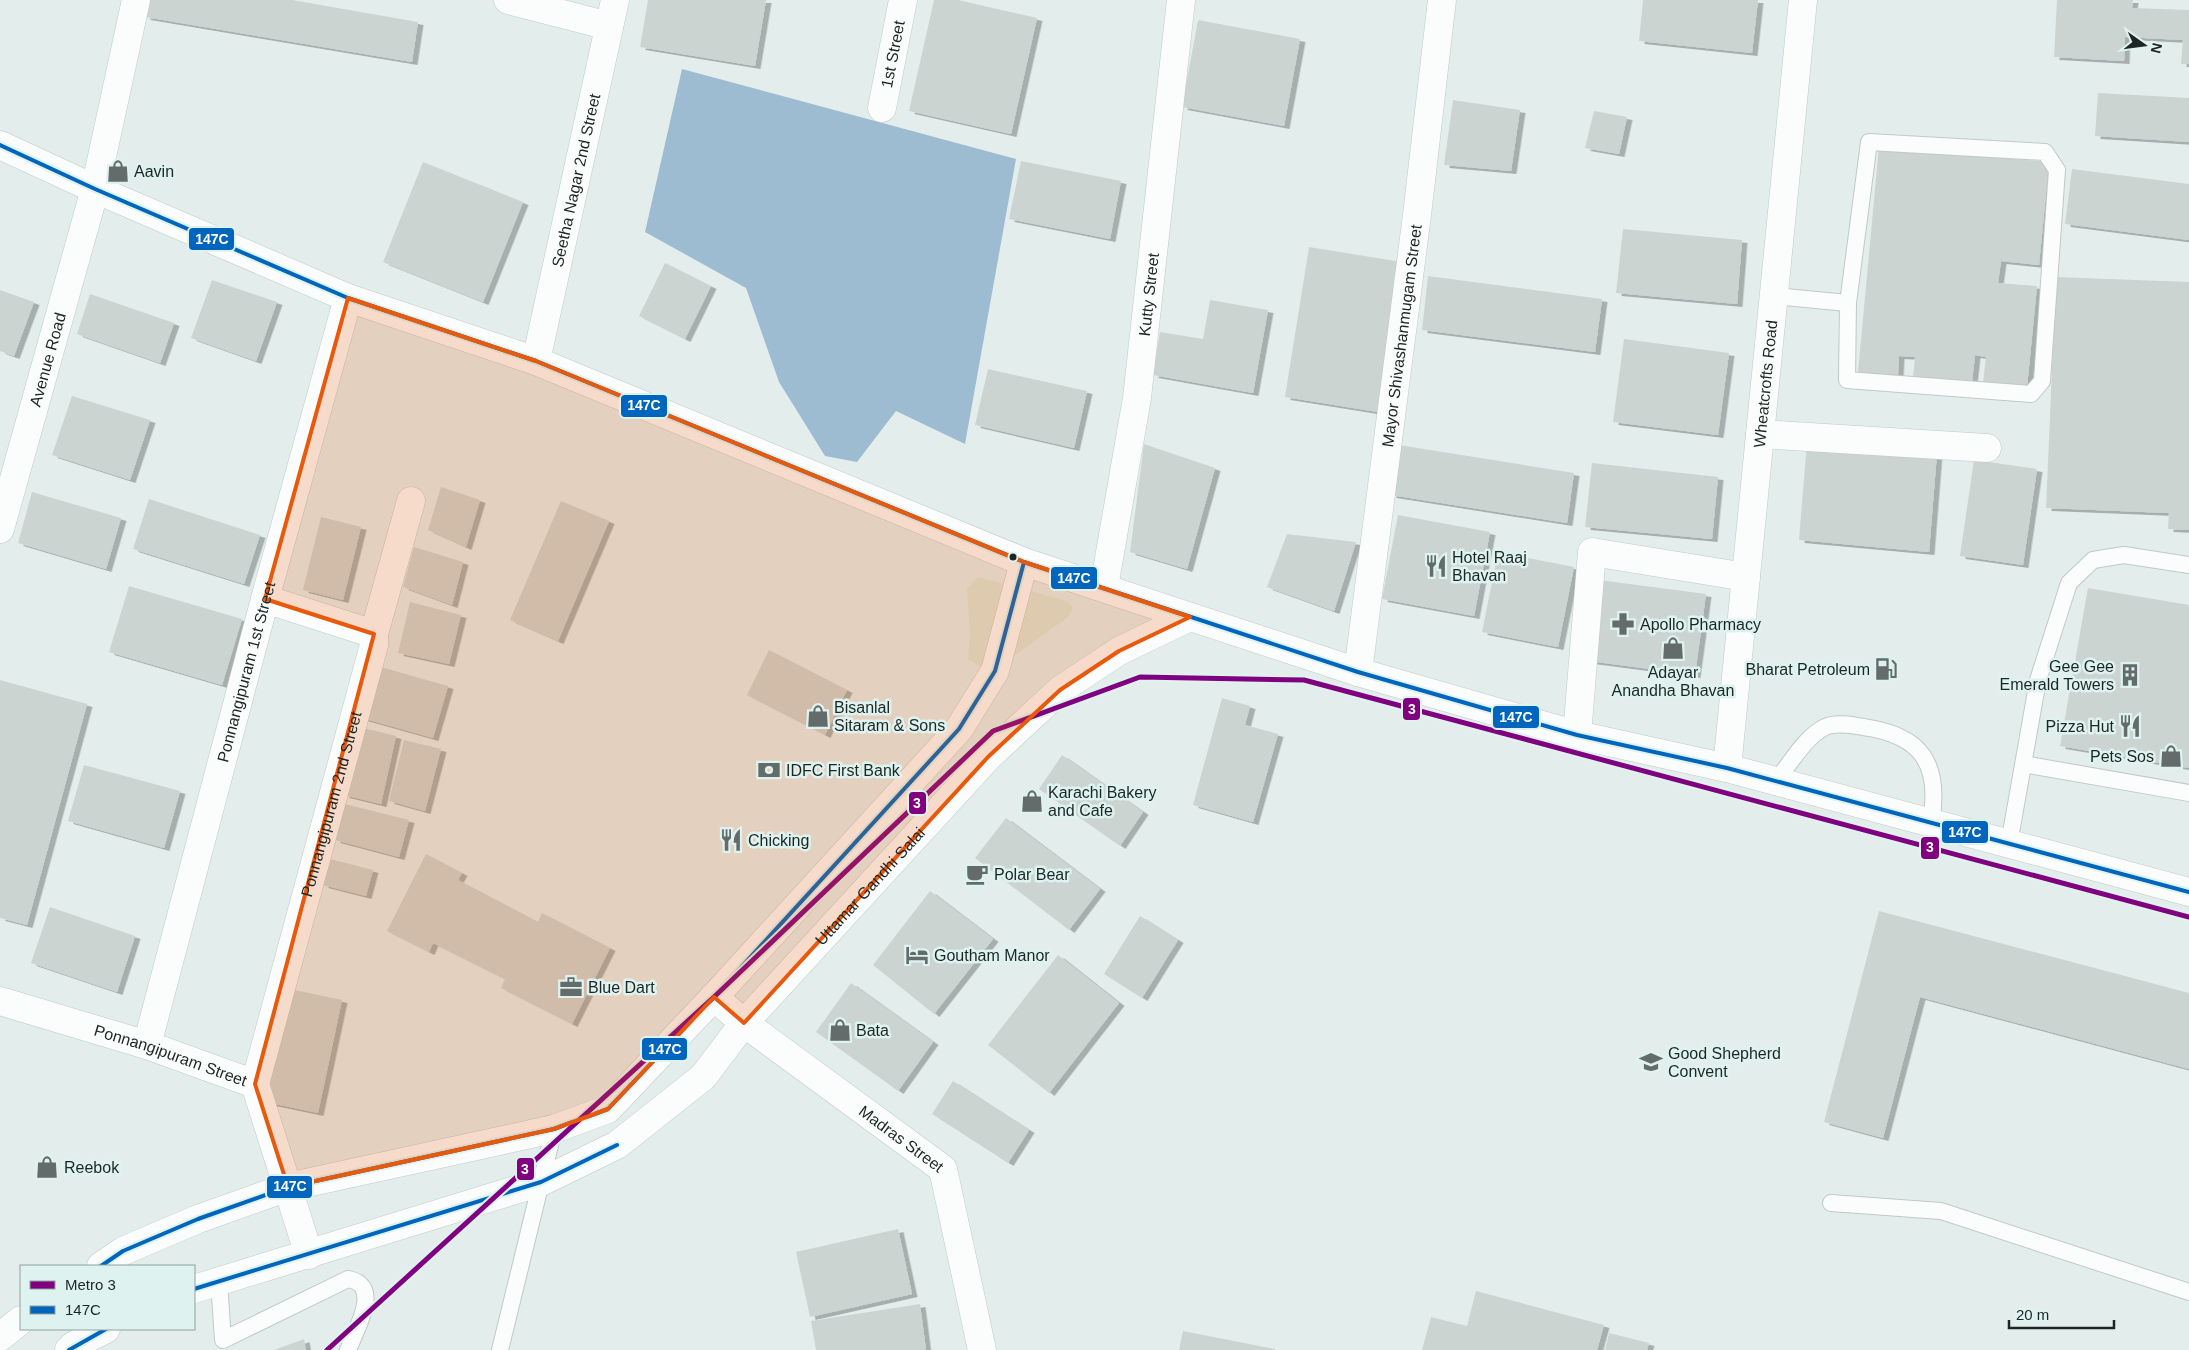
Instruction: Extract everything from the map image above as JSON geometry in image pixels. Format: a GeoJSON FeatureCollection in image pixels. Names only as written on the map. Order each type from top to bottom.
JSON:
{"type":"FeatureCollection","features":[{"type":"Feature","properties":{"kind":"street","name":"Avenue Road"},"geometry":{"type":"LineString","coordinates":[[0,529],[95,189],[136,0]]}},
{"type":"Feature","properties":{"kind":"street"},"geometry":{"type":"LineString","coordinates":[[508,0],[612,13]]}},
{"type":"Feature","properties":{"kind":"street","name":"1st Street"},"geometry":{"type":"LineString","coordinates":[[882,108],[903,0]]}},
{"type":"Feature","properties":{"kind":"street","name":"Kutty Street"},"geometry":{"type":"LineString","coordinates":[[1104,587],[1137,398],[1181,0]]}},
{"type":"Feature","properties":{"kind":"street","name":"Mayor Shivashanmugam Street"},"geometry":{"type":"LineString","coordinates":[[1358,672],[1417,215],[1442,0]]}},
{"type":"Feature","properties":{"kind":"street","name":"Wheatcrofts Road"},"geometry":{"type":"LineString","coordinates":[[1727,768],[1803,0]]}},
{"type":"Feature","properties":{"kind":"street","name":"Seetha Nagar 2nd Street"},"geometry":{"type":"LineString","coordinates":[[536,361],[612,13]]}},
{"type":"Feature","properties":{"kind":"street"},"geometry":{"type":"LineString","coordinates":[[0,146],[348,298],[536,361],[1024,562],[1358,672],[1578,735],[1727,768],[2189,892]]}},
{"type":"Feature","properties":{"kind":"street","name":"Ponnangipuram 1st Street"},"geometry":{"type":"LineString","coordinates":[[147,1044],[265,599],[348,298]]}},
{"type":"Feature","properties":{"kind":"street"},"geometry":{"type":"LineString","coordinates":[[1760,434],[1987,448]]}},
{"type":"Feature","properties":{"kind":"street","name":"Ponnangipuram 2nd Street"},"geometry":{"type":"LineString","coordinates":[[255,1084],[371,655],[374,634],[411,502]]}},
{"type":"Feature","properties":{"kind":"street"},"geometry":{"type":"LineString","coordinates":[[1578,735],[1592,552],[1746,577]]}},
{"type":"Feature","properties":{"kind":"street"},"geometry":{"type":"LineString","coordinates":[[102,1265],[123,1251],[198,1219],[288,1187],[554,1130],[608,1109],[714,997],[958,729],[995,671],[1024,562]]}},
{"type":"Feature","properties":{"kind":"street"},"geometry":{"type":"LineString","coordinates":[[265,599],[374,634]]}},
{"type":"Feature","properties":{"kind":"street","name":"Uttamar Gandhi Salai"},"geometry":{"type":"LineString","coordinates":[[195,1290],[541,1182],[617,1145],[703,1077],[744,1023],[988,757],[1060,690],[1119,652],[1190,617]]}},
{"type":"Feature","properties":{"kind":"street","name":"Madras Street"},"geometry":{"type":"LineString","coordinates":[[714,997],[744,1023],[942,1169],[982,1350]]}},
{"type":"Feature","properties":{"kind":"street","name":"Ponnangipuram Street"},"geometry":{"type":"LineString","coordinates":[[0,1000],[147,1044],[255,1084],[308,1255]]}},
{"type":"Feature","properties":{"kind":"street"},"geometry":{"type":"LineString","coordinates":[[0,1337],[20,1321]]}},
{"type":"Feature","properties":{"kind":"street"},"geometry":{"type":"LineString","coordinates":[[69,1350],[104,1330]]}},
{"type":"Feature","properties":{"kind":"lane"},"geometry":{"type":"LineString","coordinates":[[1869,142],[2045,152],[2057,170],[2042,381],[2031,394],[1847,380],[1848,303],[1869,142]]}},
{"type":"Feature","properties":{"kind":"lane"},"geometry":{"type":"LineString","coordinates":[[1774,296],[1848,303]]}},
{"type":"Feature","properties":{"kind":"lane"},"geometry":{"type":"LineString","coordinates":[[2009,844],[2038,680],[2069,583],[2093,560],[2124,555],[2189,565]]}},
{"type":"Feature","properties":{"kind":"lane"},"geometry":{"type":"LineString","coordinates":[[1776,781],[1806,743],[1826,727],[1845,724],[1872,728],[1908,739],[1921,750],[1930,769],[1934,809],[1932,823]]}},
{"type":"Feature","properties":{"kind":"lane"},"geometry":{"type":"LineString","coordinates":[[2023,764],[2189,793]]}},
{"type":"Feature","properties":{"kind":"lane"},"geometry":{"type":"LineString","coordinates":[[500,1350],[554,1130]]}},
{"type":"Feature","properties":{"kind":"lane"},"geometry":{"type":"LineString","coordinates":[[1831,1203],[1941,1211],[2189,1292]]}},
{"type":"Feature","properties":{"kind":"lane"},"geometry":{"type":"LineString","coordinates":[[219,1282],[223,1345],[348,1279],[356,1281],[363,1287],[367,1301],[348,1350]]}},
{"type":"Feature","properties":{"kind":"highlighted area"},"geometry":{"type":"Polygon","coordinates":[[[348,298],[536,361],[1024,562],[1190,617],[1119,651],[1060,690],[988,757],[744,1023],[714,997],[608,1109],[554,1129],[288,1187],[255,1084],[374,634],[265,599],[348,298]]]}},
{"type":"Feature","properties":{"kind":"green space"},"geometry":{"type":"Polygon","coordinates":[[[978,577],[1067,601],[1073,608],[1068,617],[990,673],[968,659],[970,636],[967,589],[978,577]]]}},
{"type":"Feature","properties":{"kind":"water"},"geometry":{"type":"Polygon","coordinates":[[[682,69],[1016,159],[965,444],[896,411],[857,462],[825,456],[779,382],[746,288],[645,232],[682,69]]]}},
{"type":"Feature","properties":{"kind":"building"},"geometry":{"type":"Polygon","coordinates":[[[148,0],[292,0],[418,22],[412,62],[145,17],[148,0]]]}},
{"type":"Feature","properties":{"kind":"building"},"geometry":{"type":"Polygon","coordinates":[[[648,0],[766,0],[755,66],[640,47],[648,0]]]}},
{"type":"Feature","properties":{"kind":"building"},"geometry":{"type":"Polygon","coordinates":[[[934,0],[958,0],[1037,18],[1011,134],[909,111],[934,0]]]}},
{"type":"Feature","properties":{"kind":"building"},"geometry":{"type":"Polygon","coordinates":[[[1643,0],[1758,0],[1752,53],[1639,41],[1643,0]]]}},
{"type":"Feature","properties":{"kind":"building"},"geometry":{"type":"Polygon","coordinates":[[[2057,0],[2133,0],[2132,8],[2189,10],[2189,64],[2181,64],[2183,40],[2125,37],[2124,61],[2054,57],[2057,0]]]}},
{"type":"Feature","properties":{"kind":"building"},"geometry":{"type":"Polygon","coordinates":[[[1198,20],[1300,39],[1284,126],[1182,107],[1198,20]]]}},
{"type":"Feature","properties":{"kind":"building"},"geometry":{"type":"Polygon","coordinates":[[[2098,93],[2189,98],[2189,142],[2095,136],[2098,93]]]}},
{"type":"Feature","properties":{"kind":"building"},"geometry":{"type":"Polygon","coordinates":[[[1453,100],[1520,110],[1511,171],[1444,165],[1453,100]]]}},
{"type":"Feature","properties":{"kind":"building"},"geometry":{"type":"Polygon","coordinates":[[[1594,111],[1627,117],[1619,154],[1585,148],[1594,111]]]}},
{"type":"Feature","properties":{"kind":"building"},"geometry":{"type":"Polygon","coordinates":[[[1879,147],[2049,162],[2039,265],[2001,261],[1998,283],[2037,286],[2027,387],[1983,383],[1986,357],[1975,355],[1972,382],[1913,377],[1915,357],[1899,356],[1898,375],[1858,372],[1879,147]]]}},
{"type":"Feature","properties":{"kind":"building"},"geometry":{"type":"Polygon","coordinates":[[[1021,161],[1121,181],[1110,239],[1009,219],[1021,161]]]}},
{"type":"Feature","properties":{"kind":"building"},"geometry":{"type":"Polygon","coordinates":[[[423,162],[523,202],[483,302],[383,262],[423,162]]]}},
{"type":"Feature","properties":{"kind":"building"},"geometry":{"type":"Polygon","coordinates":[[[2072,169],[2189,184],[2189,240],[2065,224],[2072,169]]]}},
{"type":"Feature","properties":{"kind":"building"},"geometry":{"type":"Polygon","coordinates":[[[1623,229],[1742,240],[1737,304],[1616,293],[1623,229]]]}},
{"type":"Feature","properties":{"kind":"building"},"geometry":{"type":"Polygon","coordinates":[[[1309,247],[1402,262],[1378,412],[1285,397],[1309,247]]]}},
{"type":"Feature","properties":{"kind":"building"},"geometry":{"type":"Polygon","coordinates":[[[665,263],[711,286],[685,339],[639,316],[665,263]]]}},
{"type":"Feature","properties":{"kind":"building"},"geometry":{"type":"Polygon","coordinates":[[[1428,276],[1602,299],[1595,352],[1422,330],[1428,276]]]}},
{"type":"Feature","properties":{"kind":"building"},"geometry":{"type":"Polygon","coordinates":[[[2056,277],[2189,282],[2189,530],[2168,529],[2169,513],[2046,508],[2056,277]]]}},
{"type":"Feature","properties":{"kind":"building"},"geometry":{"type":"Polygon","coordinates":[[[212,280],[277,302],[256,361],[191,338],[212,280]]]}},
{"type":"Feature","properties":{"kind":"building"},"geometry":{"type":"Polygon","coordinates":[[[0,290],[34,302],[14,356],[0,351],[0,290]]]}},
{"type":"Feature","properties":{"kind":"building"},"geometry":{"type":"Polygon","coordinates":[[[90,294],[174,323],[160,363],[77,334],[90,294]]]}},
{"type":"Feature","properties":{"kind":"building"},"geometry":{"type":"Polygon","coordinates":[[[1210,300],[1268,310],[1253,393],[1153,375],[1160,332],[1203,339],[1210,300]]]}},
{"type":"Feature","properties":{"kind":"building"},"geometry":{"type":"Polygon","coordinates":[[[1624,339],[1729,353],[1718,435],[1613,422],[1624,339]]]}},
{"type":"Feature","properties":{"kind":"building"},"geometry":{"type":"Polygon","coordinates":[[[988,369],[1087,391],[1074,448],[975,425],[988,369]]]}},
{"type":"Feature","properties":{"kind":"building"},"geometry":{"type":"Polygon","coordinates":[[[72,396],[150,420],[130,480],[52,455],[72,396]]]}},
{"type":"Feature","properties":{"kind":"building"},"geometry":{"type":"Polygon","coordinates":[[[1807,442],[1937,453],[1929,552],[1799,540],[1807,442]]]}},
{"type":"Feature","properties":{"kind":"building"},"geometry":{"type":"Polygon","coordinates":[[[1144,444],[1215,468],[1187,569],[1130,552],[1144,444]]]}},
{"type":"Feature","properties":{"kind":"building"},"geometry":{"type":"Polygon","coordinates":[[[1399,445],[1574,473],[1567,523],[1391,495],[1399,445]]]}},
{"type":"Feature","properties":{"kind":"building"},"geometry":{"type":"Polygon","coordinates":[[[1974,460],[2037,469],[2023,565],[1960,556],[1974,460]]]}},
{"type":"Feature","properties":{"kind":"building"},"geometry":{"type":"Polygon","coordinates":[[[1592,463],[1718,477],[1712,539],[1585,527],[1592,463]]]}},
{"type":"Feature","properties":{"kind":"building"},"geometry":{"type":"Polygon","coordinates":[[[441,487],[480,500],[466,547],[428,530],[441,487]]]}},
{"type":"Feature","properties":{"kind":"building"},"geometry":{"type":"Polygon","coordinates":[[[32,492],[121,518],[106,569],[18,543],[32,492]]]}},
{"type":"Feature","properties":{"kind":"building"},"geometry":{"type":"Polygon","coordinates":[[[149,499],[260,535],[244,584],[133,549],[149,499]]]}},
{"type":"Feature","properties":{"kind":"building"},"geometry":{"type":"Polygon","coordinates":[[[561,501],[609,521],[558,641],[510,620],[561,501]]]}},
{"type":"Feature","properties":{"kind":"building","name":"Hotel Raaj Bhavan"},"geometry":{"type":"Polygon","coordinates":[[[1398,515],[1490,532],[1474,616],[1382,599],[1398,515]]]}},
{"type":"Feature","properties":{"kind":"building"},"geometry":{"type":"Polygon","coordinates":[[[321,517],[361,527],[343,600],[303,590],[321,517]]]}},
{"type":"Feature","properties":{"kind":"building"},"geometry":{"type":"Polygon","coordinates":[[[1287,534],[1356,542],[1334,611],[1267,587],[1287,534]]]}},
{"type":"Feature","properties":{"kind":"building"},"geometry":{"type":"Polygon","coordinates":[[[414,547],[463,562],[452,605],[403,587],[414,547]]]}},
{"type":"Feature","properties":{"kind":"building"},"geometry":{"type":"Polygon","coordinates":[[[1498,552],[1574,567],[1558,647],[1482,632],[1498,552]]]}},
{"type":"Feature","properties":{"kind":"building"},"geometry":{"type":"Polygon","coordinates":[[[1599,580],[1706,594],[1695,675],[1589,661],[1599,580]]]}},
{"type":"Feature","properties":{"kind":"building"},"geometry":{"type":"Polygon","coordinates":[[[129,586],[242,619],[222,685],[109,652],[129,586]]]}},
{"type":"Feature","properties":{"kind":"building","name":"Gee Gee Emerald Towers"},"geometry":{"type":"Polygon","coordinates":[[[2088,588],[2189,605],[2189,768],[2060,746],[2088,588]]]}},
{"type":"Feature","properties":{"kind":"building"},"geometry":{"type":"Polygon","coordinates":[[[410,602],[461,615],[449,664],[398,653],[410,602]]]}},
{"type":"Feature","properties":{"kind":"building"},"geometry":{"type":"Polygon","coordinates":[[[769,650],[847,690],[825,735],[747,695],[769,650]]]}},
{"type":"Feature","properties":{"kind":"building"},"geometry":{"type":"Polygon","coordinates":[[[377,666],[448,686],[433,738],[362,718],[377,666]]]}},
{"type":"Feature","properties":{"kind":"building"},"geometry":{"type":"Polygon","coordinates":[[[0,680],[87,704],[27,925],[0,918],[0,680]]]}},
{"type":"Feature","properties":{"kind":"building"},"geometry":{"type":"Polygon","coordinates":[[[1222,698],[1250,706],[1245,725],[1278,734],[1253,822],[1193,805],[1222,698]]]}},
{"type":"Feature","properties":{"kind":"building"},"geometry":{"type":"Polygon","coordinates":[[[359,727],[396,736],[381,804],[344,795],[359,727]]]}},
{"type":"Feature","properties":{"kind":"building"},"geometry":{"type":"Polygon","coordinates":[[[404,740],[441,749],[425,811],[389,801],[404,740]]]}},
{"type":"Feature","properties":{"kind":"building"},"geometry":{"type":"Polygon","coordinates":[[[1062,755],[1143,812],[1120,846],[1039,789],[1062,755]]]}},
{"type":"Feature","properties":{"kind":"building"},"geometry":{"type":"Polygon","coordinates":[[[84,765],[180,791],[164,848],[68,821],[84,765]]]}},
{"type":"Feature","properties":{"kind":"building"},"geometry":{"type":"Polygon","coordinates":[[[345,804],[409,820],[399,857],[335,840],[345,804]]]}},
{"type":"Feature","properties":{"kind":"building"},"geometry":{"type":"Polygon","coordinates":[[[1006,818],[1100,889],[1069,930],[975,858],[1006,818]]]}},
{"type":"Feature","properties":{"kind":"building"},"geometry":{"type":"Polygon","coordinates":[[[426,854],[462,873],[458,880],[538,922],[542,913],[610,948],[572,1024],[501,988],[505,979],[433,943],[429,952],[387,931],[426,854]]]}},
{"type":"Feature","properties":{"kind":"building"},"geometry":{"type":"Polygon","coordinates":[[[330,859],[373,870],[366,896],[323,885],[330,859]]]}},
{"type":"Feature","properties":{"kind":"building"},"geometry":{"type":"Polygon","coordinates":[[[930,891],[993,939],[934,1014],[873,965],[930,891]]]}},
{"type":"Feature","properties":{"kind":"building"},"geometry":{"type":"Polygon","coordinates":[[[50,907],[135,936],[117,992],[31,963],[50,907]]]}},
{"type":"Feature","properties":{"kind":"building"},"geometry":{"type":"Polygon","coordinates":[[[1879,911],[2189,993],[2189,1069],[1920,997],[1883,1138],[1824,1122],[1879,911]]]}},
{"type":"Feature","properties":{"kind":"building"},"geometry":{"type":"Polygon","coordinates":[[[1140,916],[1178,940],[1142,998],[1104,974],[1140,916]]]}},
{"type":"Feature","properties":{"kind":"building"},"geometry":{"type":"Polygon","coordinates":[[[1058,955],[1119,1003],[1049,1093],[988,1045],[1058,955]]]}},
{"type":"Feature","properties":{"kind":"building"},"geometry":{"type":"Polygon","coordinates":[[[851,983],[933,1042],[898,1091],[816,1032],[851,983]]]}},
{"type":"Feature","properties":{"kind":"building"},"geometry":{"type":"Polygon","coordinates":[[[285,988],[342,1000],[318,1113],[261,1101],[285,988]]]}},
{"type":"Feature","properties":{"kind":"building"},"geometry":{"type":"Polygon","coordinates":[[[953,1081],[1029,1130],[1008,1163],[932,1114],[953,1081]]]}},
{"type":"Feature","properties":{"kind":"building"},"geometry":{"type":"Polygon","coordinates":[[[898,1229],[912,1294],[810,1317],[796,1252],[898,1229]]]}},
{"type":"Feature","properties":{"kind":"building"},"geometry":{"type":"Polygon","coordinates":[[[1476,1291],[1604,1325],[1597,1350],[1422,1350],[1431,1317],[1467,1326],[1476,1291]]]}},
{"type":"Feature","properties":{"kind":"building"},"geometry":{"type":"Polygon","coordinates":[[[920,1304],[926,1350],[816,1350],[811,1321],[920,1304]]]}},
{"type":"Feature","properties":{"kind":"building"},"geometry":{"type":"Polygon","coordinates":[[[1183,1331],[1275,1349],[1275,1350],[1179,1350],[1183,1331]]]}},
{"type":"Feature","properties":{"kind":"building"},"geometry":{"type":"Polygon","coordinates":[[[1609,1333],[1649,1343],[1647,1350],[1605,1350],[1609,1333]]]}},
{"type":"Feature","properties":{"kind":"building"},"geometry":{"type":"Polygon","coordinates":[[[304,1339],[306,1350],[274,1350],[304,1339]]]}},
{"type":"Feature","properties":{"kind":"metro line","name":"3"},"geometry":{"type":"LineString","coordinates":[[327,1350],[714,997],[993,731],[1140,677],[1304,680],[2189,917]]}},
{"type":"Feature","properties":{"kind":"transit line","name":"147C"},"geometry":{"type":"LineString","coordinates":[[0,145],[95,189],[348,298],[536,361],[1024,562],[1358,672],[1577,735],[1727,768],[2189,892]]}},
{"type":"Feature","properties":{"kind":"transit line","name":"147C"},"geometry":{"type":"LineString","coordinates":[[102,1265],[123,1251],[198,1219],[288,1187],[554,1129],[608,1109],[714,997],[959,729],[995,671],[1024,562]]}},
{"type":"Feature","properties":{"kind":"transit line","name":"147C"},"geometry":{"type":"LineString","coordinates":[[195,1289],[541,1182],[617,1145]]}},
{"type":"Feature","properties":{"kind":"transit line","name":"147C"},"geometry":{"type":"LineString","coordinates":[[69,1350],[104,1330]]}},
{"type":"Feature","properties":{"kind":"place","name":"Aavin"},"geometry":{"type":"Point","coordinates":[118,171]}},
{"type":"Feature","properties":{"kind":"place","name":"Hotel Raaj Bhavan"},"geometry":{"type":"Point","coordinates":[1436,566]}},
{"type":"Feature","properties":{"kind":"place","name":"Apollo Pharmacy"},"geometry":{"type":"Point","coordinates":[1623,624]}},
{"type":"Feature","properties":{"kind":"place","name":"Adayar Anandha Bhavan"},"geometry":{"type":"Point","coordinates":[1673,648]}},
{"type":"Feature","properties":{"kind":"place","name":"Bharat Petroleum"},"geometry":{"type":"Point","coordinates":[1886,669]}},
{"type":"Feature","properties":{"kind":"place","name":"Gee Gee Emerald Towers"},"geometry":{"type":"Point","coordinates":[2130,675]}},
{"type":"Feature","properties":{"kind":"place","name":"Bisanlal Sitaram & Sons"},"geometry":{"type":"Point","coordinates":[818,716]}},
{"type":"Feature","properties":{"kind":"place","name":"Pizza Hut"},"geometry":{"type":"Point","coordinates":[2130,726]}},
{"type":"Feature","properties":{"kind":"place","name":"Pets Sos"},"geometry":{"type":"Point","coordinates":[2171,756]}},
{"type":"Feature","properties":{"kind":"place","name":"IDFC First Bank"},"geometry":{"type":"Point","coordinates":[769,770]}},
{"type":"Feature","properties":{"kind":"place","name":"Karachi Bakery and Cafe"},"geometry":{"type":"Point","coordinates":[1032,801]}},
{"type":"Feature","properties":{"kind":"place","name":"Chicking"},"geometry":{"type":"Point","coordinates":[731,840]}},
{"type":"Feature","properties":{"kind":"place","name":"Polar Bear"},"geometry":{"type":"Point","coordinates":[977,874]}},
{"type":"Feature","properties":{"kind":"place","name":"Goutham Manor"},"geometry":{"type":"Point","coordinates":[917,955]}},
{"type":"Feature","properties":{"kind":"place","name":"Blue Dart"},"geometry":{"type":"Point","coordinates":[571,987]}},
{"type":"Feature","properties":{"kind":"place","name":"Bata"},"geometry":{"type":"Point","coordinates":[840,1030]}},
{"type":"Feature","properties":{"kind":"place","name":"Good Shepherd Convent"},"geometry":{"type":"Point","coordinates":[1651,1062]}},
{"type":"Feature","properties":{"kind":"place","name":"Reebok"},"geometry":{"type":"Point","coordinates":[47,1167]}}]}
